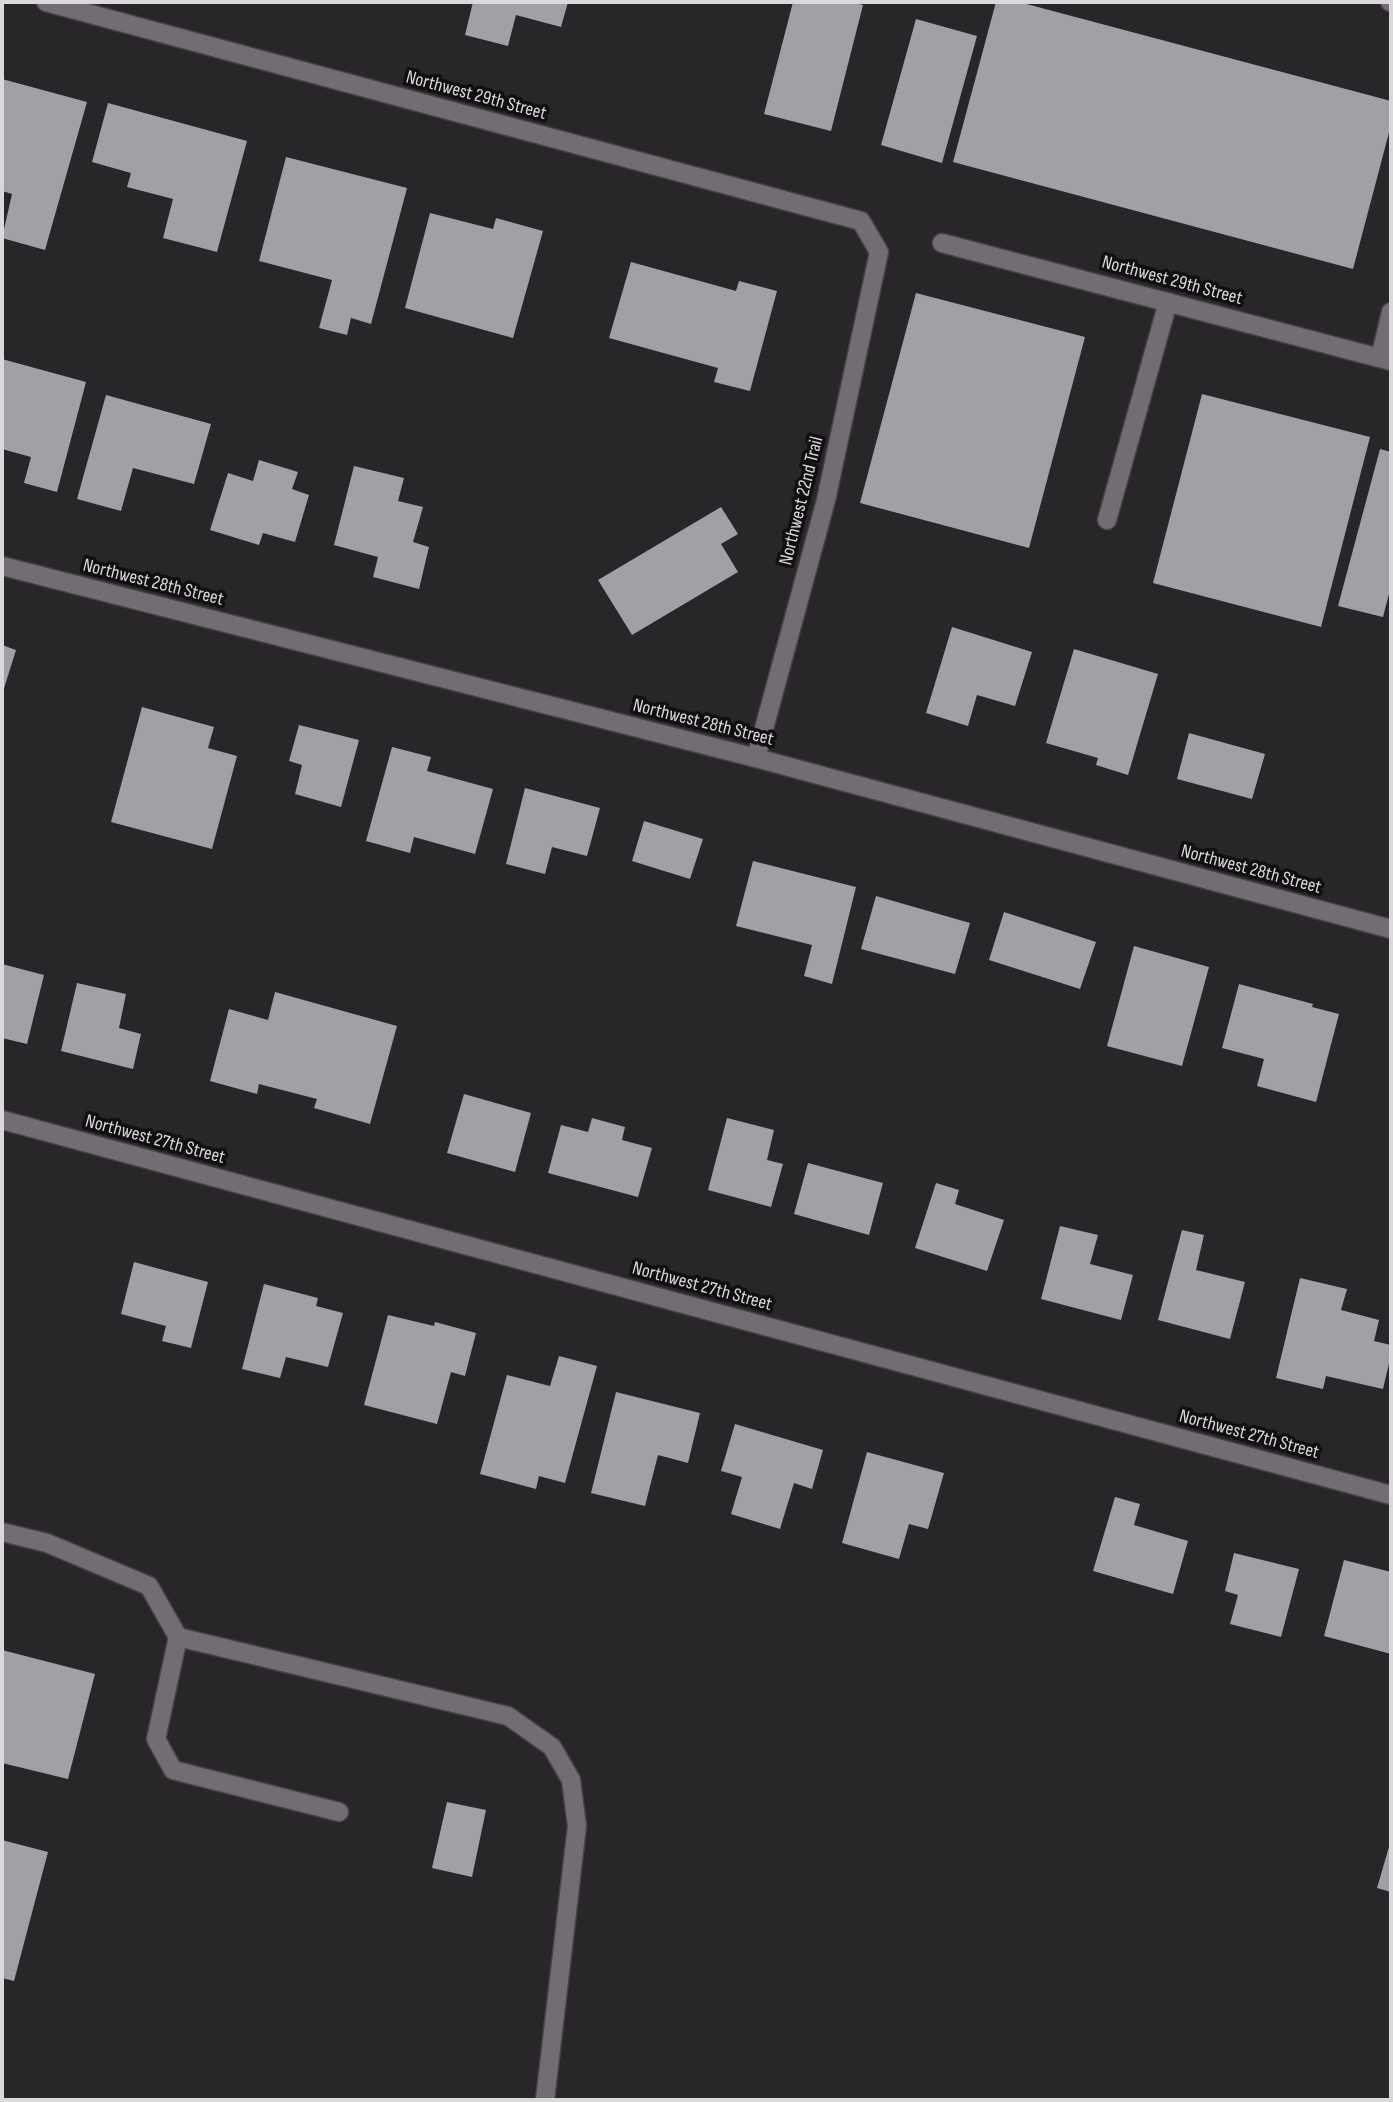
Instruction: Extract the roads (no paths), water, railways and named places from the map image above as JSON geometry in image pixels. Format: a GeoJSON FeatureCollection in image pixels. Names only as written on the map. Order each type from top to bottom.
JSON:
{"type":"FeatureCollection","features":[{"type":"Feature","properties":{"kind":"street","name":"Northwest 29th Street"},"geometry":{"type":"LineString","coordinates":[[46,2],[860,221],[878,252]]}},
{"type":"Feature","properties":{"kind":"street","name":"Northwest 29th Street"},"geometry":{"type":"LineString","coordinates":[[942,243],[1386,359]]}},
{"type":"Feature","properties":{"kind":"street","name":"Northwest 22nd Trail"},"geometry":{"type":"LineString","coordinates":[[756,758],[826,500],[878,252]]}},
{"type":"Feature","properties":{"kind":"street"},"geometry":{"type":"LineString","coordinates":[[1107,520],[1168,302]]}},
{"type":"Feature","properties":{"kind":"street"},"geometry":{"type":"LineString","coordinates":[[1386,359],[1391,312]]}},
{"type":"Feature","properties":{"kind":"street","name":"Northwest 28th Street"},"geometry":{"type":"LineString","coordinates":[[2,566],[756,758],[1391,929]]}},
{"type":"Feature","properties":{"kind":"street","name":"Northwest 27th Street"},"geometry":{"type":"LineString","coordinates":[[2,1120],[1391,1495]]}},
{"type":"Feature","properties":{"kind":"street"},"geometry":{"type":"LineString","coordinates":[[2,1532],[47,1543],[149,1586],[178,1637],[156,1739],[173,1770],[339,1812]]}},
{"type":"Feature","properties":{"kind":"street"},"geometry":{"type":"LineString","coordinates":[[178,1637],[508,1716],[552,1747],[571,1780],[577,1826],[545,2100]]}}]}
